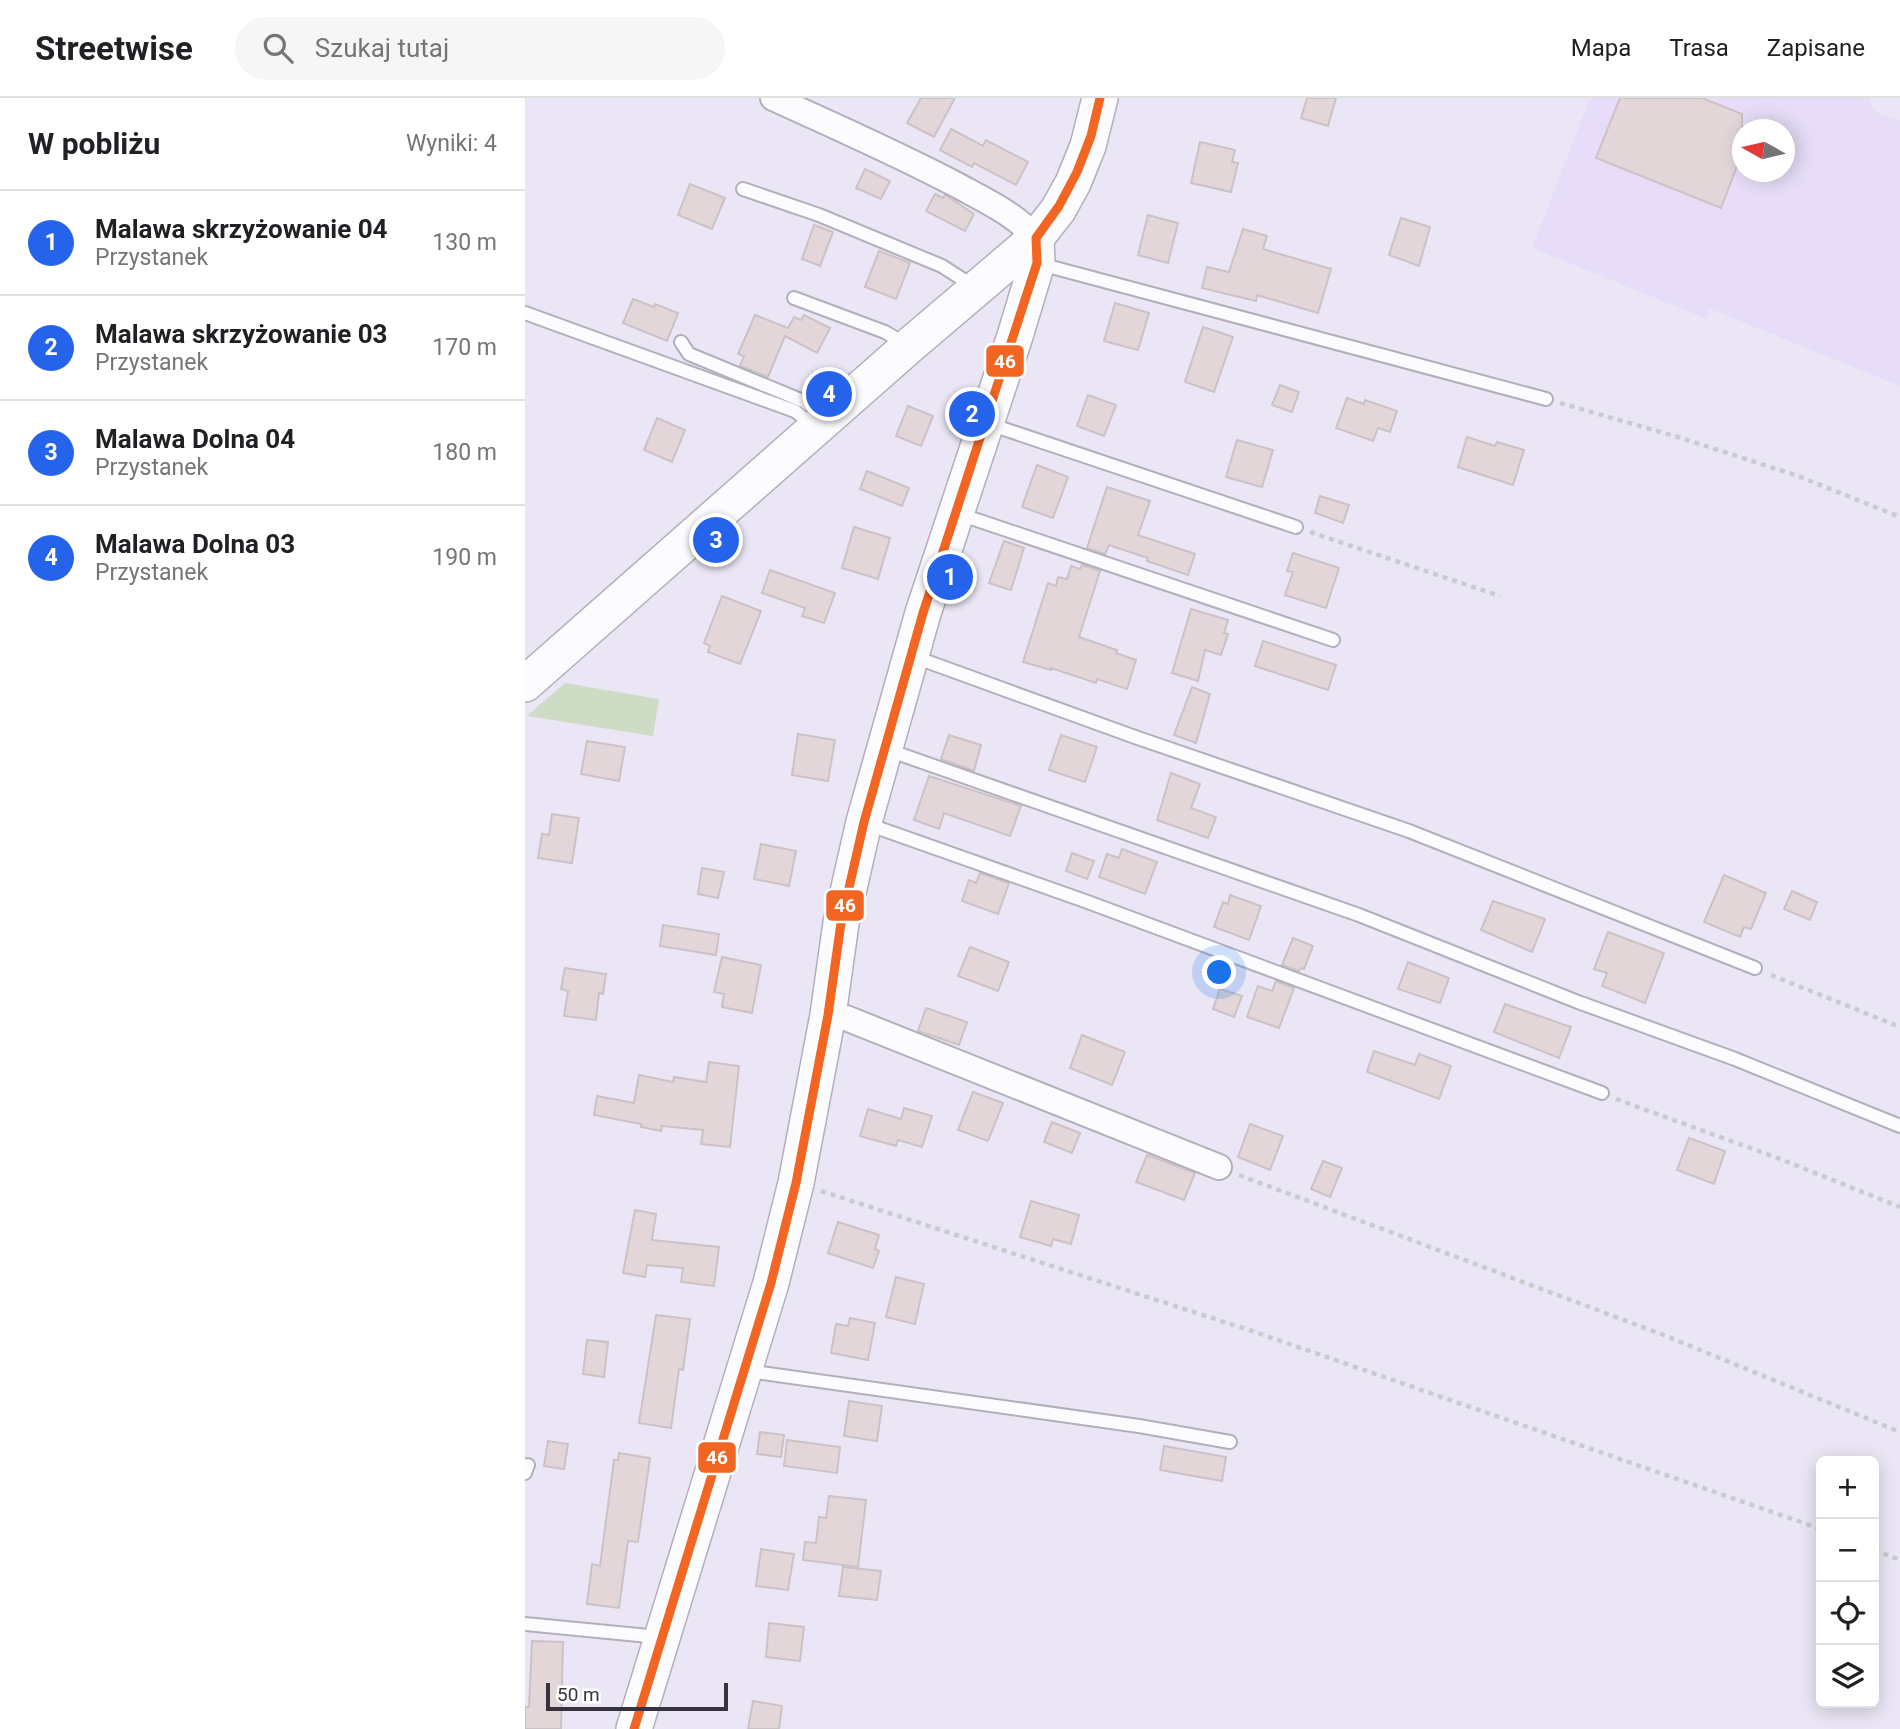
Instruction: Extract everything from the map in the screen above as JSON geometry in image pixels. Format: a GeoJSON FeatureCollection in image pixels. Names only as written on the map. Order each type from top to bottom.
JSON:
{"type":"FeatureCollection","features":[{"type":"Feature","properties":{"kind":"street"},"geometry":{"type":"LineString","coordinates":[[773,98],[908,159],[992,204],[1023,223],[1036,250]]}},
{"type":"Feature","properties":{"kind":"street"},"geometry":{"type":"LineString","coordinates":[[634,1729],[771,1283],[796,1183],[828,1015],[841,923],[864,822],[910,655],[986,423],[1036,250],[1073,183],[1088,146],[1100,98]]}},
{"type":"Feature","properties":{"kind":"street"},"geometry":{"type":"LineString","coordinates":[[525,684],[976,288],[1036,250]]}},
{"type":"Feature","properties":{"kind":"street"},"geometry":{"type":"LineString","coordinates":[[828,1015],[846,1018],[1219,1167]]}},
{"type":"Feature","properties":{"kind":"lane"},"geometry":{"type":"LineString","coordinates":[[743,189],[819,215],[942,266],[976,288]]}},
{"type":"Feature","properties":{"kind":"lane"},"geometry":{"type":"LineString","coordinates":[[1036,250],[1546,399]]}},
{"type":"Feature","properties":{"kind":"lane"},"geometry":{"type":"LineString","coordinates":[[794,298],[885,332],[909,346]]}},
{"type":"Feature","properties":{"kind":"lane"},"geometry":{"type":"LineString","coordinates":[[525,313],[795,411],[822,424]]}},
{"type":"Feature","properties":{"kind":"lane"},"geometry":{"type":"LineString","coordinates":[[681,342],[689,354],[803,401],[822,424]]}},
{"type":"Feature","properties":{"kind":"lane"},"geometry":{"type":"LineString","coordinates":[[986,423],[1296,527]]}},
{"type":"Feature","properties":{"kind":"lane"},"geometry":{"type":"LineString","coordinates":[[956,512],[1333,640]]}},
{"type":"Feature","properties":{"kind":"lane"},"geometry":{"type":"LineString","coordinates":[[910,655],[1135,737],[1409,831],[1755,968]]}},
{"type":"Feature","properties":{"kind":"lane"},"geometry":{"type":"LineString","coordinates":[[884,748],[1359,915],[1578,1002],[1735,1059],[1900,1126]]}},
{"type":"Feature","properties":{"kind":"lane"},"geometry":{"type":"LineString","coordinates":[[864,822],[1602,1093]]}},
{"type":"Feature","properties":{"kind":"lane"},"geometry":{"type":"LineString","coordinates":[[744,1370],[1139,1426],[1230,1442]]}},
{"type":"Feature","properties":{"kind":"lane"},"geometry":{"type":"LineString","coordinates":[[525,1624],[649,1634],[663,1638]]}},
{"type":"Feature","properties":{"kind":"path"},"geometry":{"type":"LineString","coordinates":[[1546,399],[1678,437],[1798,476],[1900,517]]}},
{"type":"Feature","properties":{"kind":"path"},"geometry":{"type":"LineString","coordinates":[[1296,527],[1500,596]]}},
{"type":"Feature","properties":{"kind":"path"},"geometry":{"type":"LineString","coordinates":[[1755,968],[1900,1027]]}},
{"type":"Feature","properties":{"kind":"path"},"geometry":{"type":"LineString","coordinates":[[1602,1093],[1900,1207]]}},
{"type":"Feature","properties":{"kind":"path"},"geometry":{"type":"LineString","coordinates":[[1219,1167],[1661,1334],[1900,1432]]}},
{"type":"Feature","properties":{"kind":"path"},"geometry":{"type":"LineString","coordinates":[[796,1183],[1252,1331],[1816,1527]]}},
{"type":"Feature","properties":{"kind":"path"},"geometry":{"type":"LineString","coordinates":[[1879,1552],[1900,1560]]}},
{"type":"Feature","properties":{"kind":"shaded area"},"geometry":{"type":"Polygon","coordinates":[[[1590,98],[1869,98],[1872,108],[1878,113],[1900,121],[1900,386],[1710,309],[1707,319],[1532,248],[1590,98]]]}},
{"type":"Feature","properties":{"kind":"green space"},"geometry":{"type":"Polygon","coordinates":[[[565,683],[659,699],[653,736],[527,716],[565,683]]]}},
{"type":"Feature","properties":{"kind":"building"},"geometry":{"type":"Polygon","coordinates":[[[921,98],[955,98],[934,137],[907,123],[921,98]]]}},
{"type":"Feature","properties":{"kind":"building"},"geometry":{"type":"Polygon","coordinates":[[[1307,98],[1336,98],[1328,126],[1301,118],[1307,98]]]}},
{"type":"Feature","properties":{"kind":"building"},"geometry":{"type":"Polygon","coordinates":[[[1620,98],[1702,98],[1742,114],[1742,119],[1732,119],[1732,179],[1721,208],[1596,158],[1620,98]]]}},
{"type":"Feature","properties":{"kind":"building"},"geometry":{"type":"Polygon","coordinates":[[[951,129],[983,146],[986,140],[1028,162],[1016,185],[974,163],[972,167],[940,150],[951,129]]]}},
{"type":"Feature","properties":{"kind":"building"},"geometry":{"type":"Polygon","coordinates":[[[1200,142],[1235,150],[1232,162],[1238,163],[1231,192],[1191,183],[1200,142]]]}},
{"type":"Feature","properties":{"kind":"building"},"geometry":{"type":"Polygon","coordinates":[[[865,169],[890,181],[881,199],[856,188],[865,169]]]}},
{"type":"Feature","properties":{"kind":"building"},"geometry":{"type":"Polygon","coordinates":[[[690,184],[725,198],[712,229],[678,215],[690,184]]]}},
{"type":"Feature","properties":{"kind":"building"},"geometry":{"type":"Polygon","coordinates":[[[935,194],[943,198],[945,195],[974,214],[965,231],[926,211],[935,194]]]}},
{"type":"Feature","properties":{"kind":"building"},"geometry":{"type":"Polygon","coordinates":[[[1148,215],[1178,223],[1168,263],[1138,255],[1148,215]]]}},
{"type":"Feature","properties":{"kind":"building"},"geometry":{"type":"Polygon","coordinates":[[[1401,218],[1430,227],[1419,266],[1389,255],[1401,218]]]}},
{"type":"Feature","properties":{"kind":"building"},"geometry":{"type":"Polygon","coordinates":[[[814,225],[833,232],[820,266],[802,259],[814,225]]]}},
{"type":"Feature","properties":{"kind":"building"},"geometry":{"type":"Polygon","coordinates":[[[1243,229],[1267,236],[1263,249],[1331,269],[1318,313],[1257,295],[1256,301],[1202,288],[1207,267],[1229,272],[1243,229]]]}},
{"type":"Feature","properties":{"kind":"building"},"geometry":{"type":"Polygon","coordinates":[[[879,251],[910,263],[896,299],[865,287],[879,251]]]}},
{"type":"Feature","properties":{"kind":"building"},"geometry":{"type":"Polygon","coordinates":[[[633,299],[678,313],[667,341],[623,323],[633,299]]]}},
{"type":"Feature","properties":{"kind":"building"},"geometry":{"type":"Polygon","coordinates":[[[1115,303],[1149,313],[1138,350],[1104,341],[1115,303]]]}},
{"type":"Feature","properties":{"kind":"building"},"geometry":{"type":"Polygon","coordinates":[[[755,315],[788,328],[794,317],[801,320],[804,315],[830,328],[817,353],[785,336],[768,377],[740,366],[744,356],[738,354],[755,315]]]}},
{"type":"Feature","properties":{"kind":"building"},"geometry":{"type":"Polygon","coordinates":[[[1203,327],[1233,337],[1214,392],[1185,382],[1203,327]]]}},
{"type":"Feature","properties":{"kind":"building"},"geometry":{"type":"Polygon","coordinates":[[[1280,385],[1299,392],[1292,412],[1272,405],[1280,385]]]}},
{"type":"Feature","properties":{"kind":"building"},"geometry":{"type":"Polygon","coordinates":[[[1088,395],[1116,405],[1104,436],[1077,426],[1088,395]]]}},
{"type":"Feature","properties":{"kind":"building"},"geometry":{"type":"Polygon","coordinates":[[[1347,398],[1364,404],[1365,400],[1397,411],[1390,432],[1378,428],[1373,441],[1336,428],[1347,398]]]}},
{"type":"Feature","properties":{"kind":"building"},"geometry":{"type":"Polygon","coordinates":[[[908,406],[933,416],[921,446],[896,436],[908,406]]]}},
{"type":"Feature","properties":{"kind":"building"},"geometry":{"type":"Polygon","coordinates":[[[657,418],[685,430],[672,462],[644,450],[657,418]]]}},
{"type":"Feature","properties":{"kind":"building"},"geometry":{"type":"Polygon","coordinates":[[[1467,437],[1495,446],[1497,442],[1524,450],[1513,485],[1458,467],[1467,437]]]}},
{"type":"Feature","properties":{"kind":"building"},"geometry":{"type":"Polygon","coordinates":[[[1237,440],[1273,450],[1262,487],[1226,477],[1237,440]]]}},
{"type":"Feature","properties":{"kind":"building"},"geometry":{"type":"Polygon","coordinates":[[[1037,465],[1068,477],[1053,518],[1022,507],[1037,465]]]}},
{"type":"Feature","properties":{"kind":"building"},"geometry":{"type":"Polygon","coordinates":[[[867,471],[909,488],[902,506],[860,489],[867,471]]]}},
{"type":"Feature","properties":{"kind":"building"},"geometry":{"type":"Polygon","coordinates":[[[1107,487],[1150,501],[1138,535],[1195,554],[1188,575],[1109,545],[1105,554],[1087,548],[1107,487]]]}},
{"type":"Feature","properties":{"kind":"building"},"geometry":{"type":"Polygon","coordinates":[[[1320,496],[1349,505],[1343,523],[1315,513],[1320,496]]]}},
{"type":"Feature","properties":{"kind":"building"},"geometry":{"type":"Polygon","coordinates":[[[854,527],[890,538],[878,579],[842,568],[854,527]]]}},
{"type":"Feature","properties":{"kind":"building"},"geometry":{"type":"Polygon","coordinates":[[[1004,541],[1024,548],[1011,590],[989,583],[1004,541]]]}},
{"type":"Feature","properties":{"kind":"building"},"geometry":{"type":"Polygon","coordinates":[[[1293,553],[1339,568],[1326,608],[1285,595],[1293,572],[1287,571],[1293,553]]]}},
{"type":"Feature","properties":{"kind":"building"},"geometry":{"type":"Polygon","coordinates":[[[1082,565],[1100,571],[1079,637],[1117,650],[1116,653],[1136,660],[1127,689],[1097,679],[1096,683],[1023,662],[1048,583],[1056,586],[1058,577],[1067,579],[1071,566],[1080,569],[1082,565]]]}},
{"type":"Feature","properties":{"kind":"building"},"geometry":{"type":"Polygon","coordinates":[[[770,570],[835,593],[824,623],[802,616],[805,608],[762,593],[770,570]]]}},
{"type":"Feature","properties":{"kind":"building"},"geometry":{"type":"Polygon","coordinates":[[[722,596],[761,611],[740,664],[708,652],[710,646],[704,643],[722,596]]]}},
{"type":"Feature","properties":{"kind":"building"},"geometry":{"type":"Polygon","coordinates":[[[1191,609],[1228,620],[1224,633],[1228,634],[1221,655],[1205,650],[1198,681],[1172,673],[1191,609]]]}},
{"type":"Feature","properties":{"kind":"building"},"geometry":{"type":"Polygon","coordinates":[[[1263,641],[1336,665],[1328,690],[1255,666],[1263,641]]]}},
{"type":"Feature","properties":{"kind":"building"},"geometry":{"type":"Polygon","coordinates":[[[1192,687],[1210,694],[1196,743],[1174,735],[1192,687]]]}},
{"type":"Feature","properties":{"kind":"building"},"geometry":{"type":"Polygon","coordinates":[[[798,734],[835,740],[828,781],[792,775],[798,734]]]}},
{"type":"Feature","properties":{"kind":"building"},"geometry":{"type":"Polygon","coordinates":[[[949,735],[981,745],[974,771],[941,759],[949,735]]]}},
{"type":"Feature","properties":{"kind":"building"},"geometry":{"type":"Polygon","coordinates":[[[1061,735],[1097,747],[1085,782],[1049,770],[1061,735]]]}},
{"type":"Feature","properties":{"kind":"building"},"geometry":{"type":"Polygon","coordinates":[[[587,741],[625,747],[619,781],[581,774],[587,741]]]}},
{"type":"Feature","properties":{"kind":"building"},"geometry":{"type":"Polygon","coordinates":[[[1171,773],[1200,784],[1191,808],[1216,817],[1208,838],[1157,820],[1171,773]]]}},
{"type":"Feature","properties":{"kind":"building"},"geometry":{"type":"Polygon","coordinates":[[[929,776],[1021,806],[1010,836],[944,813],[939,829],[914,820],[929,776]]]}},
{"type":"Feature","properties":{"kind":"building"},"geometry":{"type":"Polygon","coordinates":[[[552,814],[579,818],[572,863],[538,858],[542,834],[549,835],[552,814]]]}},
{"type":"Feature","properties":{"kind":"building"},"geometry":{"type":"Polygon","coordinates":[[[761,844],[796,851],[789,886],[754,879],[761,844]]]}},
{"type":"Feature","properties":{"kind":"building"},"geometry":{"type":"Polygon","coordinates":[[[1122,849],[1157,862],[1145,894],[1099,877],[1107,854],[1119,858],[1122,849]]]}},
{"type":"Feature","properties":{"kind":"building"},"geometry":{"type":"Polygon","coordinates":[[[1072,853],[1094,861],[1087,879],[1066,871],[1072,853]]]}},
{"type":"Feature","properties":{"kind":"building"},"geometry":{"type":"Polygon","coordinates":[[[702,868],[724,872],[718,898],[698,894],[702,868]]]}},
{"type":"Feature","properties":{"kind":"building"},"geometry":{"type":"Polygon","coordinates":[[[980,873],[1009,883],[998,914],[962,901],[969,880],[976,883],[980,873]]]}},
{"type":"Feature","properties":{"kind":"building"},"geometry":{"type":"Polygon","coordinates":[[[1724,875],[1766,893],[1751,929],[1744,927],[1740,937],[1704,922],[1724,875]]]}},
{"type":"Feature","properties":{"kind":"building"},"geometry":{"type":"Polygon","coordinates":[[[1792,891],[1817,902],[1810,920],[1784,909],[1792,891]]]}},
{"type":"Feature","properties":{"kind":"building"},"geometry":{"type":"Polygon","coordinates":[[[1230,895],[1261,906],[1249,940],[1214,927],[1223,902],[1228,904],[1230,895]]]}},
{"type":"Feature","properties":{"kind":"building"},"geometry":{"type":"Polygon","coordinates":[[[1493,901],[1545,919],[1532,952],[1481,930],[1493,901]]]}},
{"type":"Feature","properties":{"kind":"building"},"geometry":{"type":"Polygon","coordinates":[[[663,925],[719,934],[716,955],[660,946],[663,925]]]}},
{"type":"Feature","properties":{"kind":"building"},"geometry":{"type":"Polygon","coordinates":[[[1608,932],[1664,953],[1645,1003],[1602,986],[1607,973],[1594,969],[1608,932]]]}},
{"type":"Feature","properties":{"kind":"building"},"geometry":{"type":"Polygon","coordinates":[[[1293,938],[1313,946],[1304,969],[1299,971],[1282,965],[1293,938]]]}},
{"type":"Feature","properties":{"kind":"building"},"geometry":{"type":"Polygon","coordinates":[[[970,947],[1009,962],[998,991],[958,976],[970,947]]]}},
{"type":"Feature","properties":{"kind":"building"},"geometry":{"type":"Polygon","coordinates":[[[722,957],[761,965],[752,1013],[722,1007],[724,994],[714,992],[722,957]]]}},
{"type":"Feature","properties":{"kind":"building"},"geometry":{"type":"Polygon","coordinates":[[[1408,962],[1449,978],[1440,1003],[1398,989],[1408,962]]]}},
{"type":"Feature","properties":{"kind":"building"},"geometry":{"type":"Polygon","coordinates":[[[565,968],[606,974],[603,994],[599,993],[596,1020],[564,1016],[568,991],[561,989],[565,968]]]}},
{"type":"Feature","properties":{"kind":"building"},"geometry":{"type":"Polygon","coordinates":[[[1276,981],[1294,988],[1279,1028],[1247,1017],[1258,986],[1272,991],[1276,981]]]}},
{"type":"Feature","properties":{"kind":"building"},"geometry":{"type":"Polygon","coordinates":[[[1220,989],[1242,996],[1234,1017],[1213,1009],[1220,989]]]}},
{"type":"Feature","properties":{"kind":"building"},"geometry":{"type":"Polygon","coordinates":[[[1505,1004],[1571,1027],[1559,1058],[1494,1032],[1505,1004]]]}},
{"type":"Feature","properties":{"kind":"building"},"geometry":{"type":"Polygon","coordinates":[[[926,1008],[967,1022],[959,1045],[918,1031],[926,1008]]]}},
{"type":"Feature","properties":{"kind":"building"},"geometry":{"type":"Polygon","coordinates":[[[1082,1035],[1125,1052],[1112,1085],[1070,1068],[1082,1035]]]}},
{"type":"Feature","properties":{"kind":"building"},"geometry":{"type":"Polygon","coordinates":[[[1374,1051],[1415,1065],[1419,1054],[1451,1066],[1439,1099],[1367,1072],[1374,1051]]]}},
{"type":"Feature","properties":{"kind":"building"},"geometry":{"type":"Polygon","coordinates":[[[709,1062],[739,1066],[730,1147],[701,1144],[703,1130],[662,1126],[661,1131],[641,1127],[641,1124],[594,1115],[597,1096],[634,1103],[639,1075],[673,1082],[674,1077],[706,1082],[709,1062]]]}},
{"type":"Feature","properties":{"kind":"building"},"geometry":{"type":"Polygon","coordinates":[[[973,1092],[1003,1103],[988,1141],[958,1130],[973,1092]]]}},
{"type":"Feature","properties":{"kind":"building"},"geometry":{"type":"Polygon","coordinates":[[[904,1108],[932,1116],[922,1147],[898,1140],[896,1146],[860,1136],[868,1109],[901,1119],[904,1108]]]}},
{"type":"Feature","properties":{"kind":"building"},"geometry":{"type":"Polygon","coordinates":[[[1052,1122],[1080,1133],[1072,1153],[1044,1142],[1052,1122]]]}},
{"type":"Feature","properties":{"kind":"building"},"geometry":{"type":"Polygon","coordinates":[[[1250,1124],[1283,1136],[1270,1170],[1238,1157],[1250,1124]]]}},
{"type":"Feature","properties":{"kind":"building"},"geometry":{"type":"Polygon","coordinates":[[[1689,1138],[1725,1151],[1714,1184],[1677,1170],[1689,1138]]]}},
{"type":"Feature","properties":{"kind":"building"},"geometry":{"type":"Polygon","coordinates":[[[1147,1155],[1195,1173],[1184,1200],[1136,1182],[1147,1155]]]}},
{"type":"Feature","properties":{"kind":"building"},"geometry":{"type":"Polygon","coordinates":[[[1323,1161],[1342,1168],[1330,1197],[1311,1189],[1323,1161]]]}},
{"type":"Feature","properties":{"kind":"building"},"geometry":{"type":"Polygon","coordinates":[[[1031,1201],[1079,1215],[1071,1244],[1053,1239],[1051,1246],[1020,1237],[1031,1201]]]}},
{"type":"Feature","properties":{"kind":"building"},"geometry":{"type":"Polygon","coordinates":[[[635,1210],[656,1214],[652,1240],[719,1247],[714,1286],[681,1282],[683,1268],[647,1265],[645,1277],[623,1273],[635,1210]]]}},
{"type":"Feature","properties":{"kind":"building"},"geometry":{"type":"Polygon","coordinates":[[[838,1222],[879,1235],[875,1249],[879,1251],[873,1268],[828,1253],[838,1222]]]}},
{"type":"Feature","properties":{"kind":"building"},"geometry":{"type":"Polygon","coordinates":[[[896,1277],[924,1284],[915,1324],[886,1317],[896,1277]]]}},
{"type":"Feature","properties":{"kind":"building"},"geometry":{"type":"Polygon","coordinates":[[[656,1315],[690,1319],[683,1370],[679,1369],[671,1428],[639,1423],[656,1315]]]}},
{"type":"Feature","properties":{"kind":"building"},"geometry":{"type":"Polygon","coordinates":[[[850,1318],[875,1323],[868,1360],[831,1353],[836,1324],[848,1326],[850,1318]]]}},
{"type":"Feature","properties":{"kind":"building"},"geometry":{"type":"Polygon","coordinates":[[[587,1340],[608,1342],[604,1377],[583,1374],[587,1340]]]}},
{"type":"Feature","properties":{"kind":"building"},"geometry":{"type":"Polygon","coordinates":[[[849,1401],[882,1406],[877,1441],[844,1436],[849,1401]]]}},
{"type":"Feature","properties":{"kind":"building"},"geometry":{"type":"Polygon","coordinates":[[[760,1432],[784,1435],[781,1457],[757,1454],[760,1432]]]}},
{"type":"Feature","properties":{"kind":"building"},"geometry":{"type":"Polygon","coordinates":[[[787,1440],[840,1447],[837,1473],[784,1466],[787,1440]]]}},
{"type":"Feature","properties":{"kind":"building"},"geometry":{"type":"Polygon","coordinates":[[[548,1441],[568,1444],[564,1469],[544,1466],[548,1441]]]}},
{"type":"Feature","properties":{"kind":"building"},"geometry":{"type":"Polygon","coordinates":[[[1164,1446],[1226,1457],[1222,1481],[1160,1470],[1164,1446]]]}},
{"type":"Feature","properties":{"kind":"building"},"geometry":{"type":"Polygon","coordinates":[[[619,1453],[650,1458],[638,1542],[628,1541],[619,1608],[587,1604],[592,1564],[600,1566],[614,1460],[618,1460],[619,1453]]]}},
{"type":"Feature","properties":{"kind":"building"},"geometry":{"type":"Polygon","coordinates":[[[829,1496],[866,1500],[858,1567],[803,1560],[805,1542],[816,1543],[819,1517],[826,1518],[829,1496]]]}},
{"type":"Feature","properties":{"kind":"building"},"geometry":{"type":"Polygon","coordinates":[[[761,1549],[794,1554],[788,1590],[756,1586],[761,1549]]]}},
{"type":"Feature","properties":{"kind":"building"},"geometry":{"type":"Polygon","coordinates":[[[843,1567],[881,1571],[877,1600],[839,1596],[843,1567]]]}},
{"type":"Feature","properties":{"kind":"building"},"geometry":{"type":"Polygon","coordinates":[[[769,1623],[804,1627],[800,1661],[766,1657],[769,1623]]]}},
{"type":"Feature","properties":{"kind":"building"},"geometry":{"type":"Polygon","coordinates":[[[532,1641],[563,1642],[561,1729],[525,1729],[525,1707],[529,1707],[532,1641]]]}},
{"type":"Feature","properties":{"kind":"building"},"geometry":{"type":"Polygon","coordinates":[[[753,1701],[782,1706],[779,1729],[748,1729],[753,1701]]]}},
{"type":"Feature","properties":{"kind":"transit line","name":"46"},"geometry":{"type":"LineString","coordinates":[[634,1729],[771,1283],[796,1183],[828,1015],[841,923],[864,822],[923,613],[1037,263],[1036,238],[1059,206],[1077,172],[1091,136],[1100,98]]}},
{"type":"Feature","properties":{"kind":"place","name":"Malawa Dolna 03"},"geometry":{"type":"Point","coordinates":[829,394]}},
{"type":"Feature","properties":{"kind":"place","name":"Malawa skrzyżowanie 03"},"geometry":{"type":"Point","coordinates":[972,414]}},
{"type":"Feature","properties":{"kind":"place","name":"Malawa Dolna 04"},"geometry":{"type":"Point","coordinates":[716,540]}},
{"type":"Feature","properties":{"kind":"place","name":"Malawa skrzyżowanie 04"},"geometry":{"type":"Point","coordinates":[950,577]}}]}
